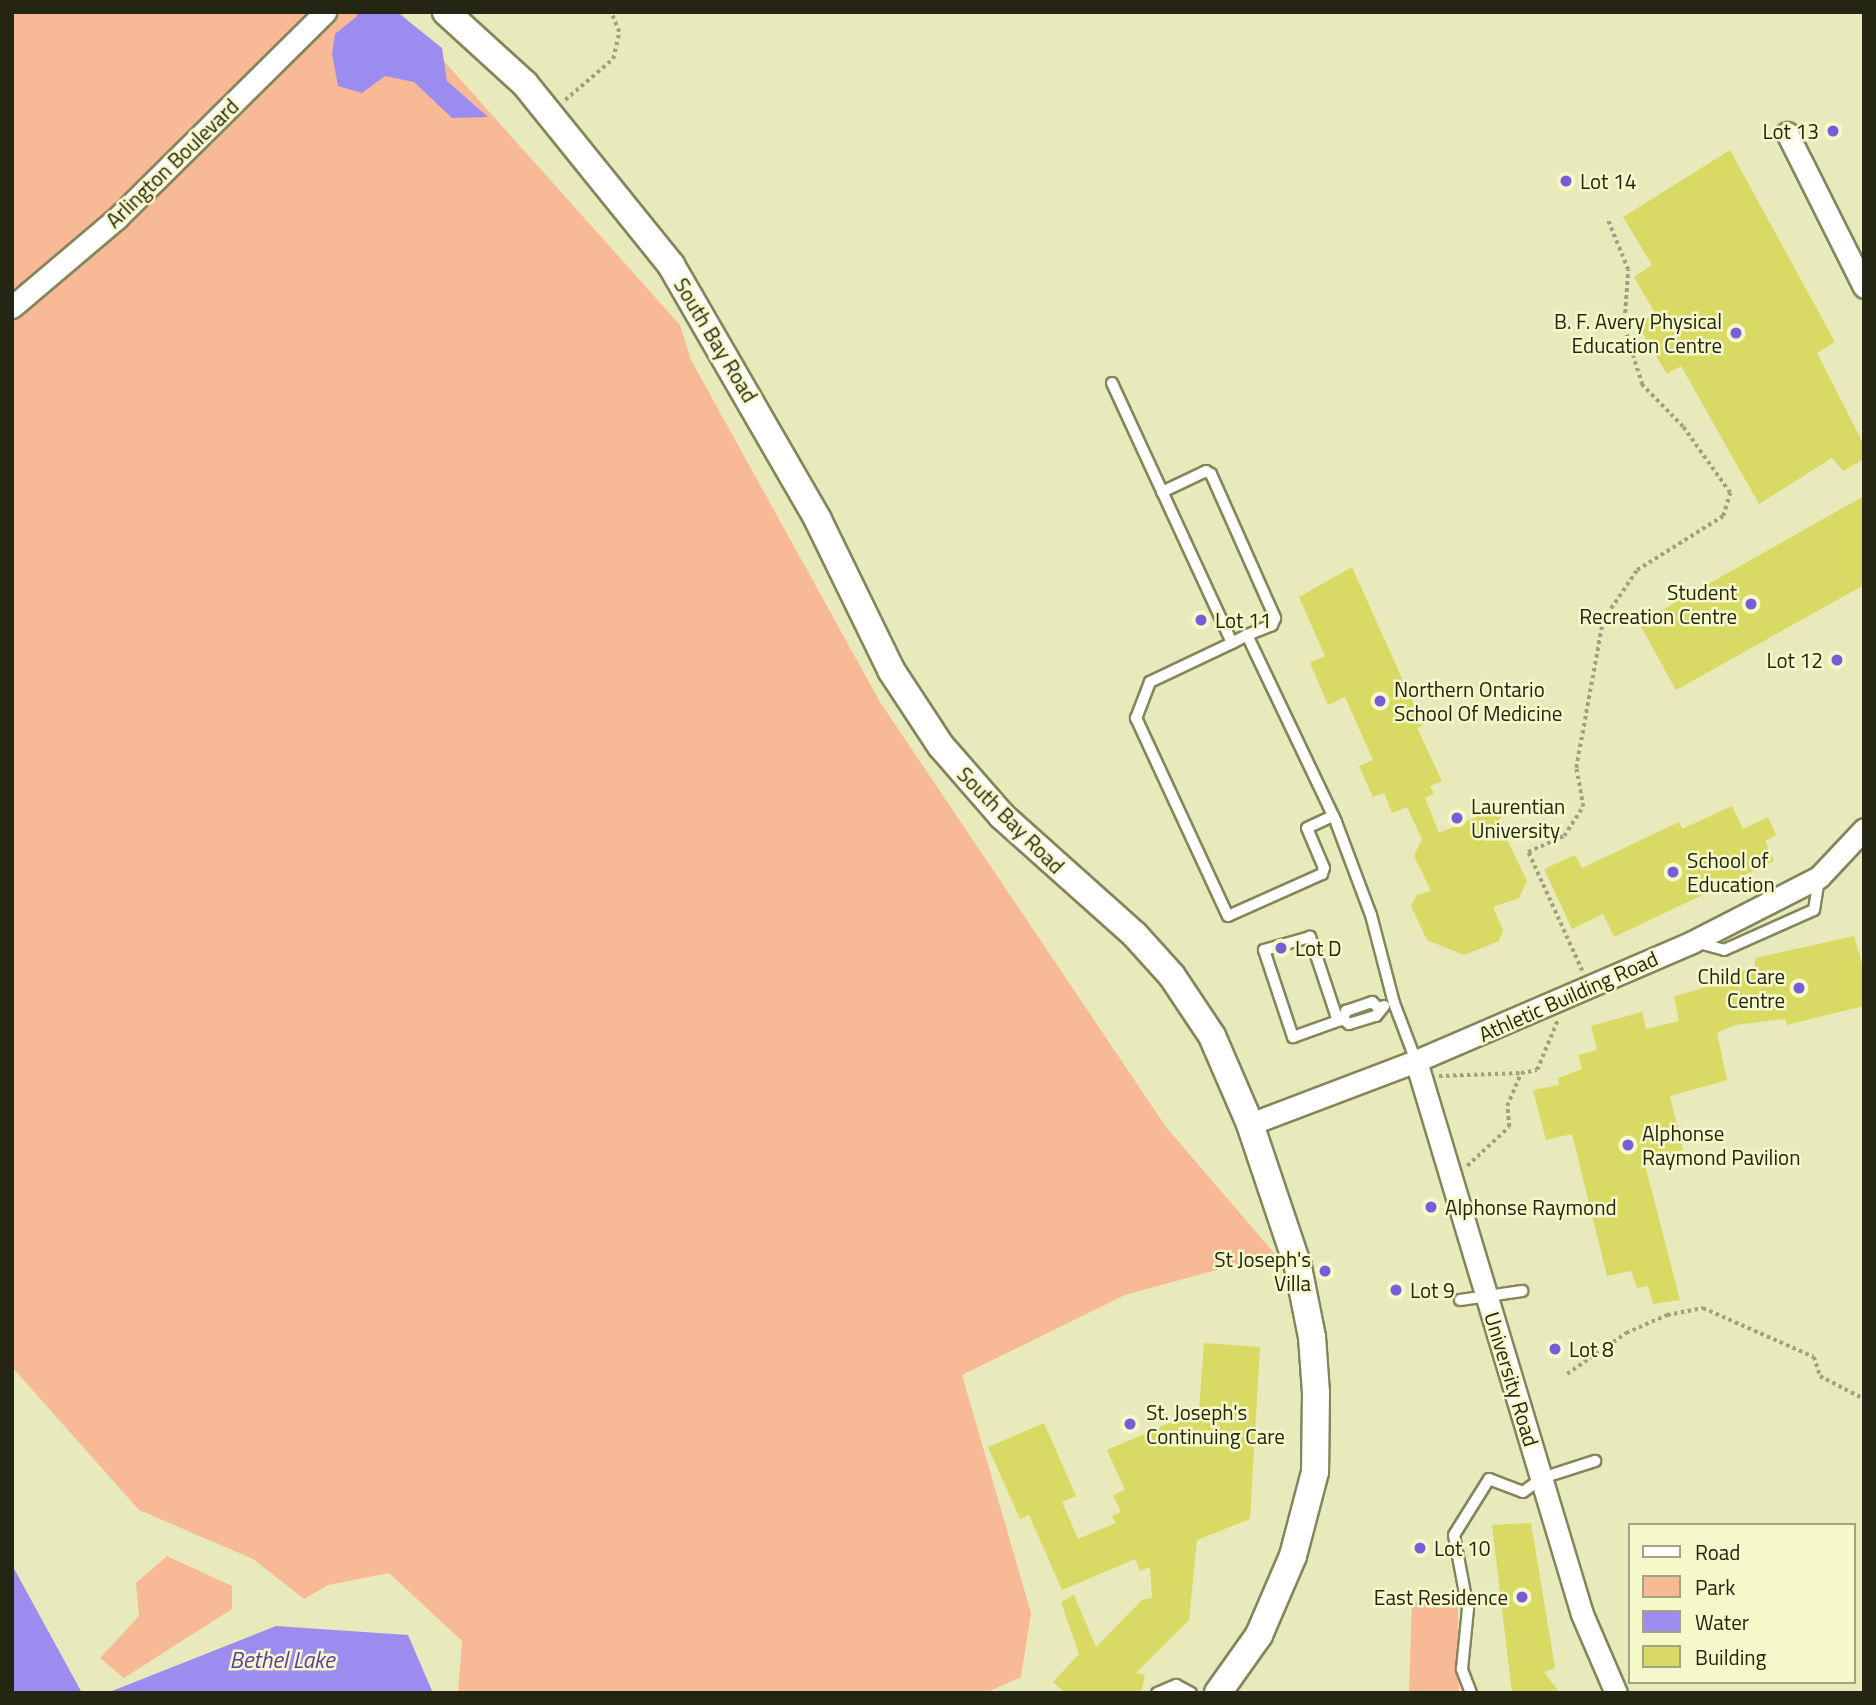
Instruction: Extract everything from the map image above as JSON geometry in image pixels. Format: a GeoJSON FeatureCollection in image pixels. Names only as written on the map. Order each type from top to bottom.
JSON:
{"type":"FeatureCollection","features":[{"type":"Feature","properties":{"kind":"street","name":"Arlington Boulevard"},"geometry":{"type":"LineString","coordinates":[[12,307],[117,218],[325,12]]}},
{"type":"Feature","properties":{"kind":"street","name":"South Bay Road"},"geometry":{"type":"LineString","coordinates":[[446,12],[549,112],[671,265],[699,309],[818,520],[891,670],[919,716],[1002,816],[1135,935],[1171,976],[1212,1036],[1250,1124],[1298,1266],[1312,1336],[1315,1472],[1280,1593],[1259,1635],[1218,1693]]}},
{"type":"Feature","properties":{"kind":"street"},"geometry":{"type":"LineString","coordinates":[[1787,133],[1854,244],[1864,287]]}},
{"type":"Feature","properties":{"kind":"street","name":"Athletic Building Road"},"geometry":{"type":"LineString","coordinates":[[1250,1124],[1420,1071],[1589,986],[1692,942],[1819,877],[1864,829]]}},
{"type":"Feature","properties":{"kind":"street","name":"University Road"},"geometry":{"type":"LineString","coordinates":[[1420,1071],[1582,1615],[1616,1693]]}},
{"type":"Feature","properties":{"kind":"lane"},"geometry":{"type":"LineString","coordinates":[[1112,383],[1232,643]]}},
{"type":"Feature","properties":{"kind":"lane"},"geometry":{"type":"LineString","coordinates":[[1162,492],[1206,471],[1211,474],[1275,618],[1272,625],[1150,682],[1136,718],[1228,916],[1322,874],[1324,868],[1307,828],[1333,816]]}},
{"type":"Feature","properties":{"kind":"lane"},"geometry":{"type":"LineString","coordinates":[[1247,635],[1333,816],[1371,915],[1394,1003],[1420,1071]]}},
{"type":"Feature","properties":{"kind":"lane"},"geometry":{"type":"LineString","coordinates":[[1340,1020],[1310,937],[1264,950],[1290,1035],[1340,1020],[1346,1011],[1372,1002],[1379,1008],[1394,1003]]}},
{"type":"Feature","properties":{"kind":"lane"},"geometry":{"type":"LineString","coordinates":[[1460,1300],[1522,1291]]}},
{"type":"Feature","properties":{"kind":"lane"},"geometry":{"type":"LineString","coordinates":[[1471,1693],[1462,1669],[1468,1609],[1454,1535],[1489,1479],[1523,1492],[1542,1478],[1594,1461]]}},
{"type":"Feature","properties":{"kind":"lane"},"geometry":{"type":"LineString","coordinates":[[1157,1693],[1176,1685],[1191,1693]]}},
{"type":"Feature","properties":{"kind":"path"},"geometry":{"type":"LineString","coordinates":[[549,112],[613,59],[619,32],[611,12]]}},
{"type":"Feature","properties":{"kind":"path"},"geometry":{"type":"LineString","coordinates":[[1589,986],[1528,852],[1564,836],[1583,807],[1576,768],[1603,620],[1637,569],[1723,516],[1730,493],[1683,427],[1642,385],[1624,327],[1628,270],[1608,221]]}},
{"type":"Feature","properties":{"kind":"path"},"geometry":{"type":"LineString","coordinates":[[1420,1071],[1442,1075],[1521,1073],[1537,1070],[1566,997]]}},
{"type":"Feature","properties":{"kind":"path"},"geometry":{"type":"LineString","coordinates":[[1454,1180],[1509,1127],[1507,1106],[1521,1073]]}},
{"type":"Feature","properties":{"kind":"path"},"geometry":{"type":"LineString","coordinates":[[1567,1374],[1626,1333],[1667,1315],[1703,1308],[1814,1357],[1820,1376],[1864,1399]]}},
{"type":"Feature","properties":{"kind":"green space"},"geometry":{"type":"Polygon","coordinates":[[[12,12],[400,12],[680,325],[691,360],[880,702],[1166,1127],[1275,1254],[1125,1295],[962,1375],[1031,1613],[1021,1677],[985,1693],[458,1693],[462,1641],[389,1573],[328,1585],[304,1599],[253,1559],[139,1510],[12,1367],[12,12]]]}},
{"type":"Feature","properties":{"kind":"green space","name":"Bethel Lake"},"geometry":{"type":"Polygon","coordinates":[[[167,1556],[232,1586],[232,1609],[124,1678],[100,1658],[139,1616],[136,1583],[167,1556]]]}},
{"type":"Feature","properties":{"kind":"green space"},"geometry":{"type":"Polygon","coordinates":[[[1412,1602],[1458,1602],[1459,1693],[1409,1693],[1412,1602]]]}},
{"type":"Feature","properties":{"kind":"water"},"geometry":{"type":"Polygon","coordinates":[[[362,12],[397,12],[442,48],[447,81],[488,117],[452,118],[414,82],[385,76],[362,93],[338,86],[332,54],[335,34],[362,12]]]}},
{"type":"Feature","properties":{"kind":"water"},"geometry":{"type":"Polygon","coordinates":[[[12,1565],[82,1693],[12,1693],[12,1565]]]}},
{"type":"Feature","properties":{"kind":"water","name":"Bethel Lake"},"geometry":{"type":"Polygon","coordinates":[[[276,1626],[408,1635],[433,1693],[107,1693],[276,1626]]]}},
{"type":"Feature","properties":{"kind":"building","name":"B. F. Avery Physical Education Centre"},"geometry":{"type":"Polygon","coordinates":[[[1730,150],[1835,342],[1817,353],[1864,445],[1864,459],[1843,471],[1832,458],[1759,504],[1681,366],[1667,374],[1637,324],[1655,313],[1634,277],[1652,265],[1623,217],[1730,150]]]}},
{"type":"Feature","properties":{"kind":"building","name":"Student Recreation Centre"},"geometry":{"type":"Polygon","coordinates":[[[1864,496],[1864,585],[1676,690],[1639,623],[1864,496]]]}},
{"type":"Feature","properties":{"kind":"building"},"geometry":{"type":"Polygon","coordinates":[[[1352,567],[1423,725],[1417,728],[1442,781],[1430,786],[1434,794],[1425,798],[1439,833],[1479,816],[1484,805],[1503,815],[1498,821],[1527,881],[1519,898],[1493,907],[1503,930],[1499,941],[1464,955],[1427,940],[1411,906],[1417,895],[1431,891],[1414,856],[1422,839],[1407,807],[1392,813],[1384,793],[1373,797],[1359,766],[1373,760],[1345,697],[1328,705],[1310,663],[1325,656],[1299,597],[1352,567]]]}},
{"type":"Feature","properties":{"kind":"building","name":"School of Education"},"geometry":{"type":"Polygon","coordinates":[[[1732,806],[1743,829],[1768,817],[1776,835],[1765,841],[1774,861],[1614,937],[1603,914],[1572,929],[1544,869],[1575,855],[1582,868],[1679,822],[1682,829],[1732,806]]]}},
{"type":"Feature","properties":{"kind":"building","name":"Alphonse Raymond Pavilion"},"geometry":{"type":"Polygon","coordinates":[[[1854,936],[1864,971],[1864,1006],[1787,1025],[1785,1019],[1735,1025],[1717,1033],[1727,1080],[1670,1096],[1683,1150],[1644,1161],[1680,1300],[1653,1304],[1648,1286],[1637,1288],[1631,1271],[1607,1276],[1572,1134],[1546,1140],[1533,1090],[1559,1085],[1558,1078],[1582,1069],[1578,1055],[1597,1050],[1591,1026],[1642,1012],[1646,1029],[1679,1021],[1674,996],[1732,980],[1730,973],[1755,968],[1755,958],[1854,936]]]}},
{"type":"Feature","properties":{"kind":"building"},"geometry":{"type":"Polygon","coordinates":[[[1204,1343],[1260,1347],[1250,1519],[1197,1540],[1189,1620],[1136,1673],[1145,1675],[1141,1693],[1065,1693],[1053,1682],[1079,1654],[1061,1602],[1074,1595],[1096,1647],[1142,1600],[1152,1598],[1150,1567],[1140,1571],[1135,1559],[1062,1590],[1029,1515],[1020,1519],[988,1447],[1044,1423],[1076,1496],[1062,1502],[1078,1539],[1116,1523],[1112,1516],[1121,1512],[1113,1495],[1125,1490],[1107,1450],[1199,1410],[1204,1343]]]}},
{"type":"Feature","properties":{"kind":"building","name":"East Residence"},"geometry":{"type":"Polygon","coordinates":[[[1531,1523],[1555,1668],[1544,1672],[1560,1693],[1512,1693],[1492,1525],[1531,1523]]]}},
{"type":"Feature","properties":{"kind":"waterway"},"geometry":{"type":"LineString","coordinates":[[358,12],[360,16]]}},
{"type":"Feature","properties":{"kind":"place","name":"Lot 13"},"geometry":{"type":"Point","coordinates":[1833,131]}},
{"type":"Feature","properties":{"kind":"place","name":"Lot 14"},"geometry":{"type":"Point","coordinates":[1566,181]}},
{"type":"Feature","properties":{"kind":"place","name":"B. F. Avery Physical Education Centre"},"geometry":{"type":"Point","coordinates":[1736,333]}},
{"type":"Feature","properties":{"kind":"place","name":"Student Recreation Centre"},"geometry":{"type":"Point","coordinates":[1751,604]}},
{"type":"Feature","properties":{"kind":"place","name":"Lot 11"},"geometry":{"type":"Point","coordinates":[1201,620]}},
{"type":"Feature","properties":{"kind":"place","name":"Lot 12"},"geometry":{"type":"Point","coordinates":[1837,660]}},
{"type":"Feature","properties":{"kind":"place","name":"Northern Ontario School Of Medicine"},"geometry":{"type":"Point","coordinates":[1380,701]}},
{"type":"Feature","properties":{"kind":"place","name":"Laurentian University"},"geometry":{"type":"Point","coordinates":[1457,818]}},
{"type":"Feature","properties":{"kind":"place","name":"School of Education"},"geometry":{"type":"Point","coordinates":[1673,872]}},
{"type":"Feature","properties":{"kind":"place","name":"Lot D"},"geometry":{"type":"Point","coordinates":[1281,948]}},
{"type":"Feature","properties":{"kind":"place","name":"Child Care Centre"},"geometry":{"type":"Point","coordinates":[1799,988]}},
{"type":"Feature","properties":{"kind":"place","name":"Alphonse Raymond Pavilion"},"geometry":{"type":"Point","coordinates":[1628,1145]}},
{"type":"Feature","properties":{"kind":"place","name":"Alphonse Raymond"},"geometry":{"type":"Point","coordinates":[1431,1207]}},
{"type":"Feature","properties":{"kind":"place","name":"St Joseph's Villa"},"geometry":{"type":"Point","coordinates":[1325,1271]}},
{"type":"Feature","properties":{"kind":"place","name":"Lot 9"},"geometry":{"type":"Point","coordinates":[1396,1290]}},
{"type":"Feature","properties":{"kind":"place","name":"Lot 8"},"geometry":{"type":"Point","coordinates":[1555,1349]}},
{"type":"Feature","properties":{"kind":"place","name":"St. Joseph's Continuing Care"},"geometry":{"type":"Point","coordinates":[1130,1424]}},
{"type":"Feature","properties":{"kind":"place","name":"Lot 10"},"geometry":{"type":"Point","coordinates":[1420,1548]}},
{"type":"Feature","properties":{"kind":"place","name":"East Residence"},"geometry":{"type":"Point","coordinates":[1522,1597]}}]}
